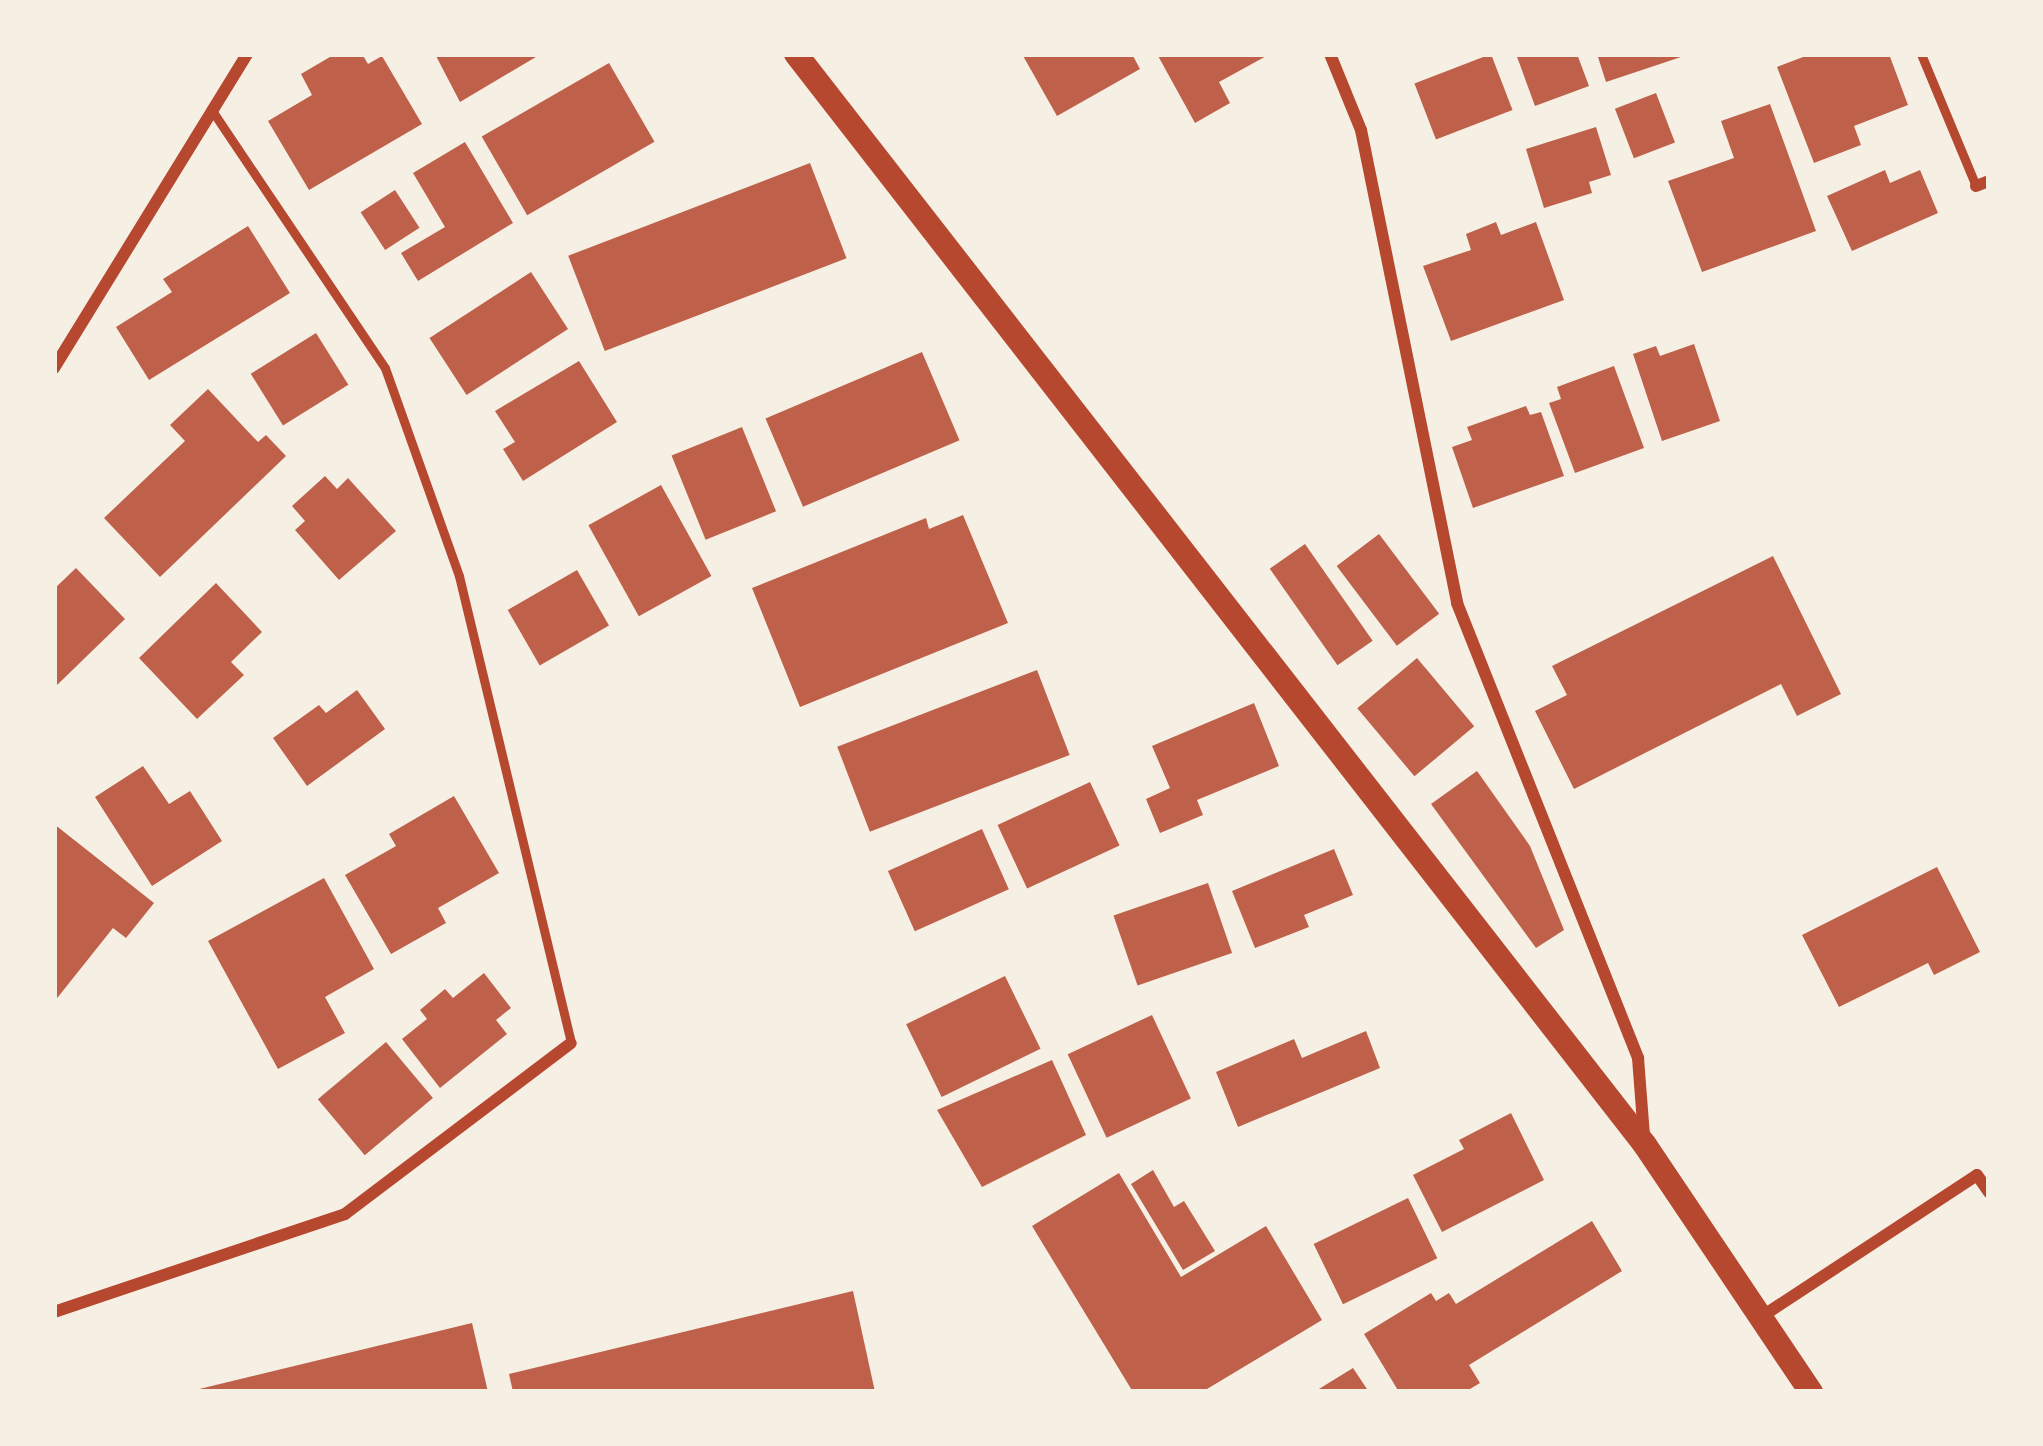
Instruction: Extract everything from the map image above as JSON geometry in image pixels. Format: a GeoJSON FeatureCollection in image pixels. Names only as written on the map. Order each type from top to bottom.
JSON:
{"type":"FeatureCollection","features":[{"type":"Feature","properties":{"kind":"main road"},"geometry":{"type":"LineString","coordinates":[[796,54],[1645,1145],[1811,1392]]}},
{"type":"Feature","properties":{"kind":"street"},"geometry":{"type":"LineString","coordinates":[[54,368],[248,54]]}},
{"type":"Feature","properties":{"kind":"street"},"geometry":{"type":"LineString","coordinates":[[1330,54],[1361,130],[1457,603],[1639,1058],[1645,1145]]}},
{"type":"Feature","properties":{"kind":"street"},"geometry":{"type":"LineString","coordinates":[[54,1312],[345,1214],[571,1043]]}},
{"type":"Feature","properties":{"kind":"street"},"geometry":{"type":"LineString","coordinates":[[1761,1317],[1977,1175],[1989,1192]]}},
{"type":"Feature","properties":{"kind":"lane"},"geometry":{"type":"LineString","coordinates":[[1921,54],[1982,183]]}},
{"type":"Feature","properties":{"kind":"lane"},"geometry":{"type":"LineString","coordinates":[[211,110],[385,368],[459,576],[571,1043]]}},
{"type":"Feature","properties":{"kind":"building"},"geometry":{"type":"Polygon","coordinates":[[[335,54],[362,54],[368,64],[382,56],[422,124],[309,190],[268,121],[312,95],[301,74],[335,54]]]}},
{"type":"Feature","properties":{"kind":"building"},"geometry":{"type":"Polygon","coordinates":[[[435,54],[541,54],[460,102],[435,54]]]}},
{"type":"Feature","properties":{"kind":"building"},"geometry":{"type":"Polygon","coordinates":[[[1022,54],[1132,54],[1140,69],[1057,116],[1022,54]]]}},
{"type":"Feature","properties":{"kind":"building"},"geometry":{"type":"Polygon","coordinates":[[[1157,54],[1270,54],[1219,82],[1230,103],[1195,123],[1157,54]]]}},
{"type":"Feature","properties":{"kind":"building"},"geometry":{"type":"Polygon","coordinates":[[[1491,54],[1513,110],[1436,139],[1414,83],[1491,54]]]}},
{"type":"Feature","properties":{"kind":"building"},"geometry":{"type":"Polygon","coordinates":[[[1516,54],[1577,54],[1589,86],[1535,106],[1516,54]]]}},
{"type":"Feature","properties":{"kind":"building"},"geometry":{"type":"Polygon","coordinates":[[[1597,54],[1687,54],[1687,55],[1606,82],[1597,54]]]}},
{"type":"Feature","properties":{"kind":"building"},"geometry":{"type":"Polygon","coordinates":[[[1811,54],[1889,54],[1908,105],[1854,126],[1861,145],[1814,163],[1777,67],[1811,54]]]}},
{"type":"Feature","properties":{"kind":"building"},"geometry":{"type":"Polygon","coordinates":[[[609,63],[654,142],[527,215],[482,136],[609,63]]]}},
{"type":"Feature","properties":{"kind":"building"},"geometry":{"type":"Polygon","coordinates":[[[1656,93],[1675,142],[1634,158],[1615,109],[1656,93]]]}},
{"type":"Feature","properties":{"kind":"building"},"geometry":{"type":"Polygon","coordinates":[[[1770,104],[1816,231],[1702,272],[1668,181],[1734,158],[1721,121],[1770,104]]]}},
{"type":"Feature","properties":{"kind":"building"},"geometry":{"type":"Polygon","coordinates":[[[1596,127],[1611,175],[1589,182],[1592,193],[1544,208],[1526,149],[1596,127]]]}},
{"type":"Feature","properties":{"kind":"building"},"geometry":{"type":"Polygon","coordinates":[[[465,142],[513,223],[418,281],[401,253],[445,227],[413,173],[465,142]]]}},
{"type":"Feature","properties":{"kind":"building"},"geometry":{"type":"Polygon","coordinates":[[[810,163],[847,258],[605,351],[568,256],[810,163]]]}},
{"type":"Feature","properties":{"kind":"building"},"geometry":{"type":"Polygon","coordinates":[[[1885,170],[1890,183],[1920,170],[1938,213],[1852,251],[1827,196],[1885,170]]]}},
{"type":"Feature","properties":{"kind":"building"},"geometry":{"type":"Polygon","coordinates":[[[395,190],[420,228],[385,250],[361,212],[395,190]]]}},
{"type":"Feature","properties":{"kind":"building"},"geometry":{"type":"Polygon","coordinates":[[[1496,222],[1501,235],[1536,222],[1564,300],[1451,341],[1423,266],[1471,250],[1466,234],[1496,222]]]}},
{"type":"Feature","properties":{"kind":"building"},"geometry":{"type":"Polygon","coordinates":[[[248,226],[290,293],[149,380],[116,327],[172,292],[163,279],[248,226]]]}},
{"type":"Feature","properties":{"kind":"building"},"geometry":{"type":"Polygon","coordinates":[[[531,272],[568,329],[467,395],[430,338],[531,272]]]}},
{"type":"Feature","properties":{"kind":"building"},"geometry":{"type":"Polygon","coordinates":[[[316,333],[348,385],[283,426],[251,374],[316,333]]]}},
{"type":"Feature","properties":{"kind":"building"},"geometry":{"type":"Polygon","coordinates":[[[1694,344],[1720,421],[1662,441],[1633,354],[1656,346],[1660,356],[1694,344]]]}},
{"type":"Feature","properties":{"kind":"building"},"geometry":{"type":"Polygon","coordinates":[[[922,352],[960,440],[803,507],[766,418],[922,352]]]}},
{"type":"Feature","properties":{"kind":"building"},"geometry":{"type":"Polygon","coordinates":[[[579,361],[617,422],[523,481],[503,449],[515,442],[495,411],[579,361]]]}},
{"type":"Feature","properties":{"kind":"building"},"geometry":{"type":"Polygon","coordinates":[[[1614,366],[1644,448],[1575,473],[1549,403],[1561,399],[1557,387],[1614,366]]]}},
{"type":"Feature","properties":{"kind":"building"},"geometry":{"type":"Polygon","coordinates":[[[208,389],[258,442],[266,435],[286,456],[160,577],[104,518],[185,441],[170,425],[208,389]]]}},
{"type":"Feature","properties":{"kind":"building"},"geometry":{"type":"Polygon","coordinates":[[[1526,406],[1530,415],[1541,412],[1564,476],[1473,508],[1452,447],[1472,440],[1467,427],[1526,406]]]}},
{"type":"Feature","properties":{"kind":"building"},"geometry":{"type":"Polygon","coordinates":[[[742,427],[776,511],[706,540],[672,455],[742,427]]]}},
{"type":"Feature","properties":{"kind":"building"},"geometry":{"type":"Polygon","coordinates":[[[325,476],[337,489],[348,478],[396,531],[339,580],[295,530],[305,521],[292,506],[325,476]]]}},
{"type":"Feature","properties":{"kind":"building"},"geometry":{"type":"Polygon","coordinates":[[[661,485],[711,576],[639,616],[588,525],[661,485]]]}},
{"type":"Feature","properties":{"kind":"building"},"geometry":{"type":"Polygon","coordinates":[[[963,515],[1008,623],[800,707],[752,588],[926,518],[929,529],[963,515]]]}},
{"type":"Feature","properties":{"kind":"building"},"geometry":{"type":"Polygon","coordinates":[[[1379,534],[1439,614],[1397,646],[1337,566],[1379,534]]]}},
{"type":"Feature","properties":{"kind":"building"},"geometry":{"type":"Polygon","coordinates":[[[1305,544],[1373,641],[1337,665],[1270,569],[1305,544]]]}},
{"type":"Feature","properties":{"kind":"building"},"geometry":{"type":"Polygon","coordinates":[[[1773,556],[1841,694],[1797,716],[1781,684],[1574,789],[1535,711],[1567,695],[1552,666],[1773,556]]]}},
{"type":"Feature","properties":{"kind":"building"},"geometry":{"type":"Polygon","coordinates":[[[76,568],[125,619],[54,688],[54,589],[76,568]]]}},
{"type":"Feature","properties":{"kind":"building"},"geometry":{"type":"Polygon","coordinates":[[[577,570],[609,625],[540,665],[508,610],[577,570]]]}},
{"type":"Feature","properties":{"kind":"building"},"geometry":{"type":"Polygon","coordinates":[[[216,583],[262,632],[231,662],[244,675],[197,719],[139,658],[216,583]]]}},
{"type":"Feature","properties":{"kind":"building"},"geometry":{"type":"Polygon","coordinates":[[[1417,658],[1474,726],[1414,776],[1357,708],[1417,658]]]}},
{"type":"Feature","properties":{"kind":"building"},"geometry":{"type":"Polygon","coordinates":[[[1037,670],[1070,755],[870,832],[837,747],[1037,670]]]}},
{"type":"Feature","properties":{"kind":"building"},"geometry":{"type":"Polygon","coordinates":[[[357,690],[385,729],[307,786],[273,738],[319,705],[326,713],[357,690]]]}},
{"type":"Feature","properties":{"kind":"building"},"geometry":{"type":"Polygon","coordinates":[[[1254,703],[1279,766],[1197,800],[1203,815],[1160,833],[1146,799],[1170,788],[1152,746],[1254,703]]]}},
{"type":"Feature","properties":{"kind":"building"},"geometry":{"type":"Polygon","coordinates":[[[143,766],[169,804],[190,791],[222,841],[152,886],[95,797],[143,766]]]}},
{"type":"Feature","properties":{"kind":"building"},"geometry":{"type":"Polygon","coordinates":[[[1477,771],[1530,846],[1564,930],[1536,948],[1431,804],[1477,771]]]}},
{"type":"Feature","properties":{"kind":"building"},"geometry":{"type":"Polygon","coordinates":[[[1090,782],[1120,845],[1027,889],[998,825],[1090,782]]]}},
{"type":"Feature","properties":{"kind":"building"},"geometry":{"type":"Polygon","coordinates":[[[454,796],[499,873],[438,908],[446,923],[391,954],[345,875],[396,846],[389,834],[454,796]]]}},
{"type":"Feature","properties":{"kind":"building"},"geometry":{"type":"Polygon","coordinates":[[[54,824],[154,903],[126,938],[113,928],[54,1002],[54,824]]]}},
{"type":"Feature","properties":{"kind":"building"},"geometry":{"type":"Polygon","coordinates":[[[982,829],[1009,889],[915,931],[888,871],[982,829]]]}},
{"type":"Feature","properties":{"kind":"building"},"geometry":{"type":"Polygon","coordinates":[[[1334,849],[1353,895],[1304,915],[1309,927],[1255,948],[1232,891],[1334,849]]]}},
{"type":"Feature","properties":{"kind":"building"},"geometry":{"type":"Polygon","coordinates":[[[1937,867],[1980,952],[1934,975],[1928,963],[1839,1007],[1802,935],[1937,867]]]}},
{"type":"Feature","properties":{"kind":"building"},"geometry":{"type":"Polygon","coordinates":[[[324,878],[374,969],[325,997],[345,1033],[278,1069],[208,941],[324,878]]]}},
{"type":"Feature","properties":{"kind":"building"},"geometry":{"type":"Polygon","coordinates":[[[1208,883],[1232,953],[1138,986],[1113,916],[1208,883]]]}},
{"type":"Feature","properties":{"kind":"building"},"geometry":{"type":"Polygon","coordinates":[[[484,973],[511,1008],[496,1020],[507,1034],[440,1088],[402,1039],[427,1019],[420,1010],[445,989],[453,998],[484,973]]]}},
{"type":"Feature","properties":{"kind":"building"},"geometry":{"type":"Polygon","coordinates":[[[1005,976],[1041,1049],[942,1097],[906,1024],[1005,976]]]}},
{"type":"Feature","properties":{"kind":"building"},"geometry":{"type":"Polygon","coordinates":[[[1152,1015],[1191,1098],[1107,1138],[1068,1054],[1152,1015]]]}},
{"type":"Feature","properties":{"kind":"building"},"geometry":{"type":"Polygon","coordinates":[[[1366,1031],[1380,1068],[1238,1127],[1216,1072],[1294,1039],[1302,1058],[1366,1031]]]}},
{"type":"Feature","properties":{"kind":"building"},"geometry":{"type":"Polygon","coordinates":[[[386,1042],[433,1098],[365,1155],[318,1099],[386,1042]]]}},
{"type":"Feature","properties":{"kind":"building"},"geometry":{"type":"Polygon","coordinates":[[[1052,1060],[1086,1135],[982,1187],[937,1110],[1052,1060]]]}},
{"type":"Feature","properties":{"kind":"building"},"geometry":{"type":"Polygon","coordinates":[[[1511,1113],[1544,1180],[1442,1232],[1413,1175],[1464,1149],[1459,1140],[1511,1113]]]}},
{"type":"Feature","properties":{"kind":"building"},"geometry":{"type":"Polygon","coordinates":[[[1153,1170],[1174,1207],[1184,1201],[1215,1251],[1183,1270],[1131,1184],[1153,1170]]]}},
{"type":"Feature","properties":{"kind":"building"},"geometry":{"type":"Polygon","coordinates":[[[1119,1173],[1181,1277],[1266,1226],[1322,1320],[1202,1392],[1133,1392],[1032,1226],[1119,1173]]]}},
{"type":"Feature","properties":{"kind":"building"},"geometry":{"type":"Polygon","coordinates":[[[1408,1198],[1437,1258],[1343,1304],[1314,1244],[1408,1198]]]}},
{"type":"Feature","properties":{"kind":"building"},"geometry":{"type":"Polygon","coordinates":[[[1592,1221],[1622,1271],[1469,1365],[1480,1383],[1465,1392],[1399,1392],[1364,1334],[1431,1293],[1436,1301],[1449,1293],[1456,1304],[1592,1221]]]}},
{"type":"Feature","properties":{"kind":"building"},"geometry":{"type":"Polygon","coordinates":[[[853,1291],[875,1392],[513,1392],[509,1374],[853,1291]]]}},
{"type":"Feature","properties":{"kind":"building"},"geometry":{"type":"Polygon","coordinates":[[[472,1323],[488,1392],[195,1392],[195,1390],[472,1323]]]}},
{"type":"Feature","properties":{"kind":"building"},"geometry":{"type":"Polygon","coordinates":[[[1353,1368],[1369,1392],[1314,1392],[1353,1368]]]}}]}
